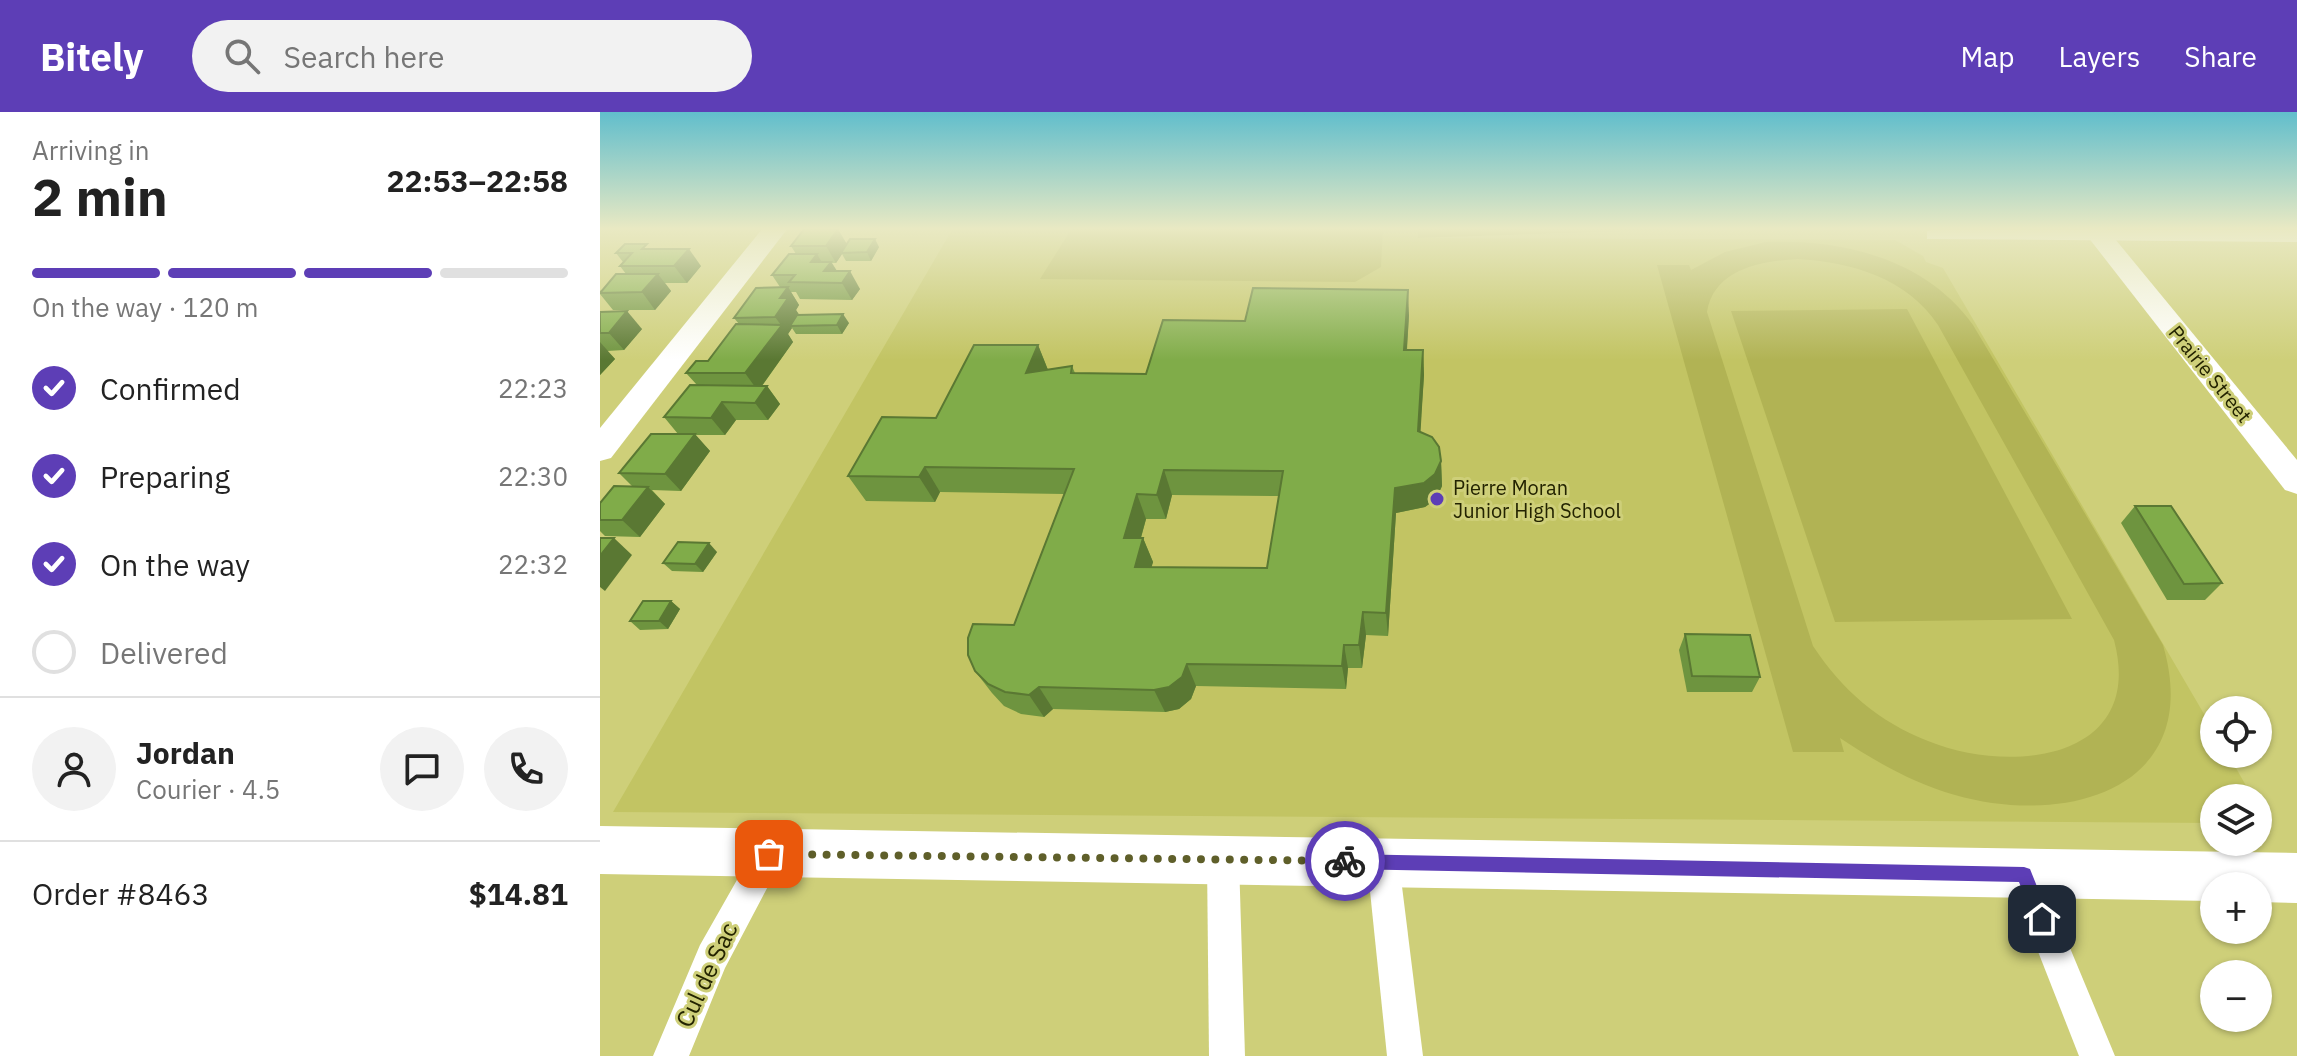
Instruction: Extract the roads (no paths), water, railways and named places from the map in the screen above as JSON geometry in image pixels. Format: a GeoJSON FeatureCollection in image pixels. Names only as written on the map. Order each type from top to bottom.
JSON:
{"type":"FeatureCollection","features":[{"type":"Feature","properties":{"kind":"main road"},"geometry":{"type":"LineString","coordinates":[[602,446],[741,272]]}},
{"type":"Feature","properties":{"kind":"main road","name":"Prairie Street"},"geometry":{"type":"LineString","coordinates":[[2128,272],[2297,482]]}},
{"type":"Feature","properties":{"kind":"main road"},"geometry":{"type":"LineString","coordinates":[[600,850],[2297,878]]}},
{"type":"Feature","properties":{"kind":"street","name":"Cul de Sac"},"geometry":{"type":"LineString","coordinates":[[671,1056],[712,957],[769,854]]}},
{"type":"Feature","properties":{"kind":"street"},"geometry":{"type":"LineString","coordinates":[[1223,860],[1227,1056]]}},
{"type":"Feature","properties":{"kind":"street"},"geometry":{"type":"LineString","coordinates":[[1383,862],[1405,1056]]}},
{"type":"Feature","properties":{"kind":"street"},"geometry":{"type":"LineString","coordinates":[[2024,875],[2097,1056]]}},
{"type":"Feature","properties":{"kind":"place","name":"Pierre Moran Junior High School"},"geometry":{"type":"Point","coordinates":[1437,499]}}]}
